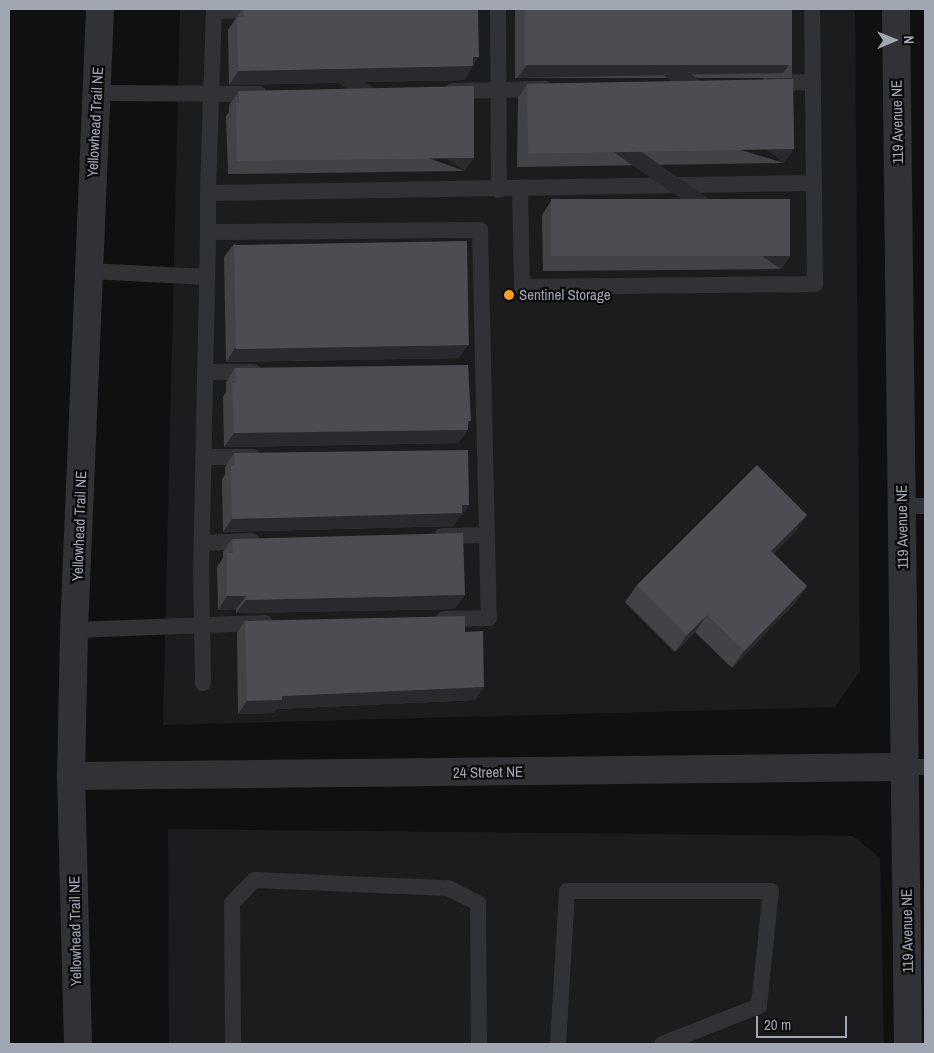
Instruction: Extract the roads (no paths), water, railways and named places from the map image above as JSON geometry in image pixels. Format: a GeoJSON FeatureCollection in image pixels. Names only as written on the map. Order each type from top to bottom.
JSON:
{"type":"FeatureCollection","features":[{"type":"Feature","properties":{"kind":"street","name":"Yellowhead Trail NE"},"geometry":{"type":"LineString","coordinates":[[78,1044],[72,776],[74,630],[100,9]]}},
{"type":"Feature","properties":{"kind":"street","name":"119 Avenue NE"},"geometry":{"type":"LineString","coordinates":[[896,9],[913,506],[915,767],[908,1044]]}},
{"type":"Feature","properties":{"kind":"street","name":"24 Street NE"},"geometry":{"type":"LineString","coordinates":[[72,776],[915,767]]}},
{"type":"Feature","properties":{"kind":"lane"},"geometry":{"type":"LineString","coordinates":[[498,9],[499,190]]}},
{"type":"Feature","properties":{"kind":"lane"},"geometry":{"type":"LineString","coordinates":[[520,190],[522,287],[815,284],[812,9]]}},
{"type":"Feature","properties":{"kind":"lane"},"geometry":{"type":"LineString","coordinates":[[204,683],[203,457],[214,10],[273,10]]}},
{"type":"Feature","properties":{"kind":"lane"},"geometry":{"type":"LineString","coordinates":[[754,83],[813,82]]}},
{"type":"Feature","properties":{"kind":"lane"},"geometry":{"type":"LineString","coordinates":[[439,91],[567,88]]}},
{"type":"Feature","properties":{"kind":"lane"},"geometry":{"type":"LineString","coordinates":[[96,93],[271,94]]}},
{"type":"Feature","properties":{"kind":"lane"},"geometry":{"type":"LineString","coordinates":[[208,193],[520,190],[814,183]]}},
{"type":"Feature","properties":{"kind":"lane"},"geometry":{"type":"LineString","coordinates":[[208,232],[480,230],[489,618],[431,620]]}},
{"type":"Feature","properties":{"kind":"lane"},"geometry":{"type":"LineString","coordinates":[[88,271],[207,277]]}},
{"type":"Feature","properties":{"kind":"lane"},"geometry":{"type":"LineString","coordinates":[[463,368],[483,368]]}},
{"type":"Feature","properties":{"kind":"lane"},"geometry":{"type":"LineString","coordinates":[[205,372],[275,371]]}},
{"type":"Feature","properties":{"kind":"lane"},"geometry":{"type":"LineString","coordinates":[[466,453],[485,453]]}},
{"type":"Feature","properties":{"kind":"lane"},"geometry":{"type":"LineString","coordinates":[[203,457],[271,456]]}},
{"type":"Feature","properties":{"kind":"lane"},"geometry":{"type":"LineString","coordinates":[[428,536],[487,535]]}},
{"type":"Feature","properties":{"kind":"lane"},"geometry":{"type":"LineString","coordinates":[[202,543],[270,541]]}},
{"type":"Feature","properties":{"kind":"lane"},"geometry":{"type":"LineString","coordinates":[[74,630],[285,622]]}},
{"type":"Feature","properties":{"kind":"lane"},"geometry":{"type":"LineString","coordinates":[[233,1044],[232,904],[254,880],[448,888],[478,903],[479,1044]]}},
{"type":"Feature","properties":{"kind":"lane"},"geometry":{"type":"LineString","coordinates":[[558,1044],[566,891],[771,891],[759,1006],[662,1044]]}},
{"type":"Feature","properties":{"kind":"place","name":"Sentinel Storage"},"geometry":{"type":"Point","coordinates":[509,295]}}]}
